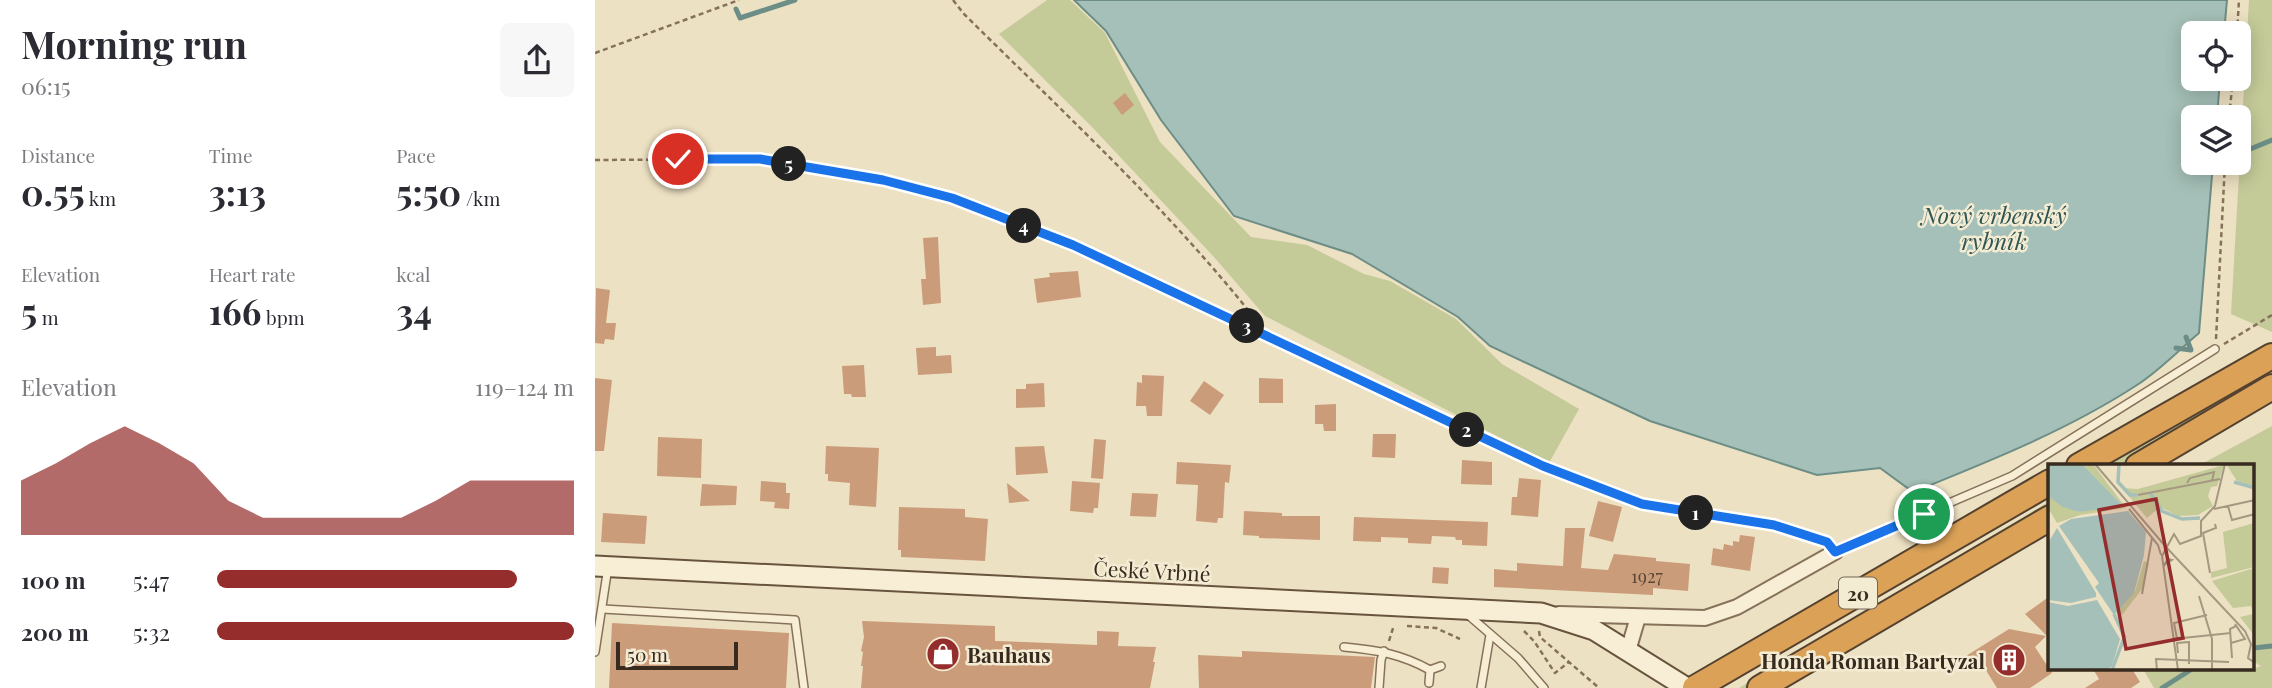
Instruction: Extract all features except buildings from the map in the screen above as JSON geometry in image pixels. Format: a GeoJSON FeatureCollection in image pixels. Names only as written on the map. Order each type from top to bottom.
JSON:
{"type":"FeatureCollection","features":[{"type":"Feature","properties":{"kind":"highway"},"geometry":{"type":"LineString","coordinates":[[2083,464],[2272,356]]}},
{"type":"Feature","properties":{"kind":"highway"},"geometry":{"type":"LineString","coordinates":[[2142,464],[2272,387]]}},
{"type":"Feature","properties":{"kind":"highway","name":"20"},"geometry":{"type":"LineString","coordinates":[[1695,688],[2048,483]]}},
{"type":"Feature","properties":{"kind":"highway","name":"20"},"geometry":{"type":"LineString","coordinates":[[1760,688],[2048,519]]}},
{"type":"Feature","properties":{"kind":"street"},"geometry":{"type":"LineString","coordinates":[[1541,613],[1705,618],[1737,607],[1835,552]]}},
{"type":"Feature","properties":{"kind":"street","name":"České Vrbné"},"geometry":{"type":"LineString","coordinates":[[602,566],[1541,613],[1594,630],[1687,688]]}},
{"type":"Feature","properties":{"kind":"street"},"geometry":{"type":"LineString","coordinates":[[1628,651],[1638,617]]}},
{"type":"Feature","properties":{"kind":"lane"},"geometry":{"type":"LineString","coordinates":[[1201,304],[1543,466],[1642,504],[1774,525],[1827,542],[1835,552],[2012,476],[2215,349]]}},
{"type":"Feature","properties":{"kind":"lane"},"geometry":{"type":"LineString","coordinates":[[595,652],[603,609],[602,566]]}},
{"type":"Feature","properties":{"kind":"lane"},"geometry":{"type":"LineString","coordinates":[[1461,608],[1518,658],[1544,688]]}},
{"type":"Feature","properties":{"kind":"lane"},"geometry":{"type":"LineString","coordinates":[[603,609],[795,620],[804,688]]}},
{"type":"Feature","properties":{"kind":"lane"},"geometry":{"type":"LineString","coordinates":[[1481,688],[1490,635]]}},
{"type":"Feature","properties":{"kind":"lane"},"geometry":{"type":"LineString","coordinates":[[1345,647],[1384,651],[1430,670],[1441,666]]}},
{"type":"Feature","properties":{"kind":"lane"},"geometry":{"type":"LineString","coordinates":[[1379,688],[1384,651]]}},
{"type":"Feature","properties":{"kind":"lane"},"geometry":{"type":"LineString","coordinates":[[1429,683],[1430,670]]}},
{"type":"Feature","properties":{"kind":"path"},"geometry":{"type":"LineString","coordinates":[[595,53],[739,0]]}},
{"type":"Feature","properties":{"kind":"path"},"geometry":{"type":"LineString","coordinates":[[953,0],[1157,204],[1213,265],[1270,337]]}},
{"type":"Feature","properties":{"kind":"path"},"geometry":{"type":"LineString","coordinates":[[2238,21],[2239,0]]}},
{"type":"Feature","properties":{"kind":"path"},"geometry":{"type":"LineString","coordinates":[[595,160],[760,159],[883,180],[952,198],[1073,245],[1201,304]]}},
{"type":"Feature","properties":{"kind":"path"},"geometry":{"type":"LineString","coordinates":[[2215,349],[2224,175]]}},
{"type":"Feature","properties":{"kind":"path"},"geometry":{"type":"LineString","coordinates":[[2215,349],[2272,315]]}},
{"type":"Feature","properties":{"kind":"path"},"geometry":{"type":"LineString","coordinates":[[1384,651],[1394,632],[1394,625],[1385,624]]}},
{"type":"Feature","properties":{"kind":"path"},"geometry":{"type":"LineString","coordinates":[[1408,626],[1436,628],[1461,639]]}},
{"type":"Feature","properties":{"kind":"path"},"geometry":{"type":"LineString","coordinates":[[1569,662],[1555,673],[1524,630],[1539,629],[1540,637],[1569,662],[1599,688]]}},
{"type":"Feature","properties":{"kind":"green space"},"geometry":{"type":"Polygon","coordinates":[[[1047,0],[1070,0],[1105,33],[1160,142],[1251,237],[1307,245],[1364,274],[1390,281],[1456,319],[1502,364],[1579,409],[1549,463],[1265,316],[1214,257],[1092,127],[999,34],[1047,0]]]}},
{"type":"Feature","properties":{"kind":"green space"},"geometry":{"type":"Polygon","coordinates":[[[2249,0],[2272,0],[2272,332],[2231,314],[2239,175],[2251,175],[2251,105],[2243,105],[2244,91],[2251,91],[2251,21],[2248,21],[2249,0]]]}},
{"type":"Feature","properties":{"kind":"green space"},"geometry":{"type":"Polygon","coordinates":[[[2272,370],[2272,379],[2122,464],[2111,464],[2272,370]]]}},
{"type":"Feature","properties":{"kind":"green space"},"geometry":{"type":"Polygon","coordinates":[[[2272,426],[2272,688],[2154,688],[2144,670],[2255,670],[2261,666],[2255,663],[2255,464],[2202,464],[2272,426]]]}},
{"type":"Feature","properties":{"kind":"green space"},"geometry":{"type":"Polygon","coordinates":[[[2048,502],[2048,507],[1747,688],[1739,688],[2048,502]]]}},
{"type":"Feature","properties":{"kind":"water","name":"Nový vrbenský rybník"},"geometry":{"type":"Polygon","coordinates":[[[1074,0],[2227,0],[2225,21],[2181,21],[2181,91],[2219,91],[2218,105],[2181,105],[2181,175],[2212,175],[2199,333],[2161,367],[2111,401],[2000,456],[1913,492],[1880,468],[1817,475],[1650,421],[1490,346],[1458,317],[1352,254],[1234,216],[1161,120],[1106,31],[1074,0]]]}},
{"type":"Feature","properties":{"kind":"waterway"},"geometry":{"type":"LineString","coordinates":[[736,9],[740,18],[795,0]]}},
{"type":"Feature","properties":{"kind":"waterway"},"geometry":{"type":"LineString","coordinates":[[2251,149],[2272,140]]}},
{"type":"Feature","properties":{"kind":"waterway"},"geometry":{"type":"LineString","coordinates":[[2176,348],[2191,350],[2186,337]]}},
{"type":"Feature","properties":{"kind":"waterway"},"geometry":{"type":"LineString","coordinates":[[2255,648],[2272,646]]}},
{"type":"Feature","properties":{"kind":"waterway"},"geometry":{"type":"LineString","coordinates":[[2162,688],[2190,670]]}},
{"type":"Feature","properties":{"kind":"place","name":"Bauhaus"},"geometry":{"type":"Point","coordinates":[943,654]}},
{"type":"Feature","properties":{"kind":"place","name":"Honda Roman Bartyzal"},"geometry":{"type":"Point","coordinates":[2009,660]}},
{"type":"Feature","properties":{"kind":"route"},"geometry":{"type":"LineString","coordinates":[[678,159],[760,159],[883,180],[952,198],[1073,245],[1543,466],[1642,504],[1774,525],[1827,542],[1835,552],[1924,514]]}}]}
